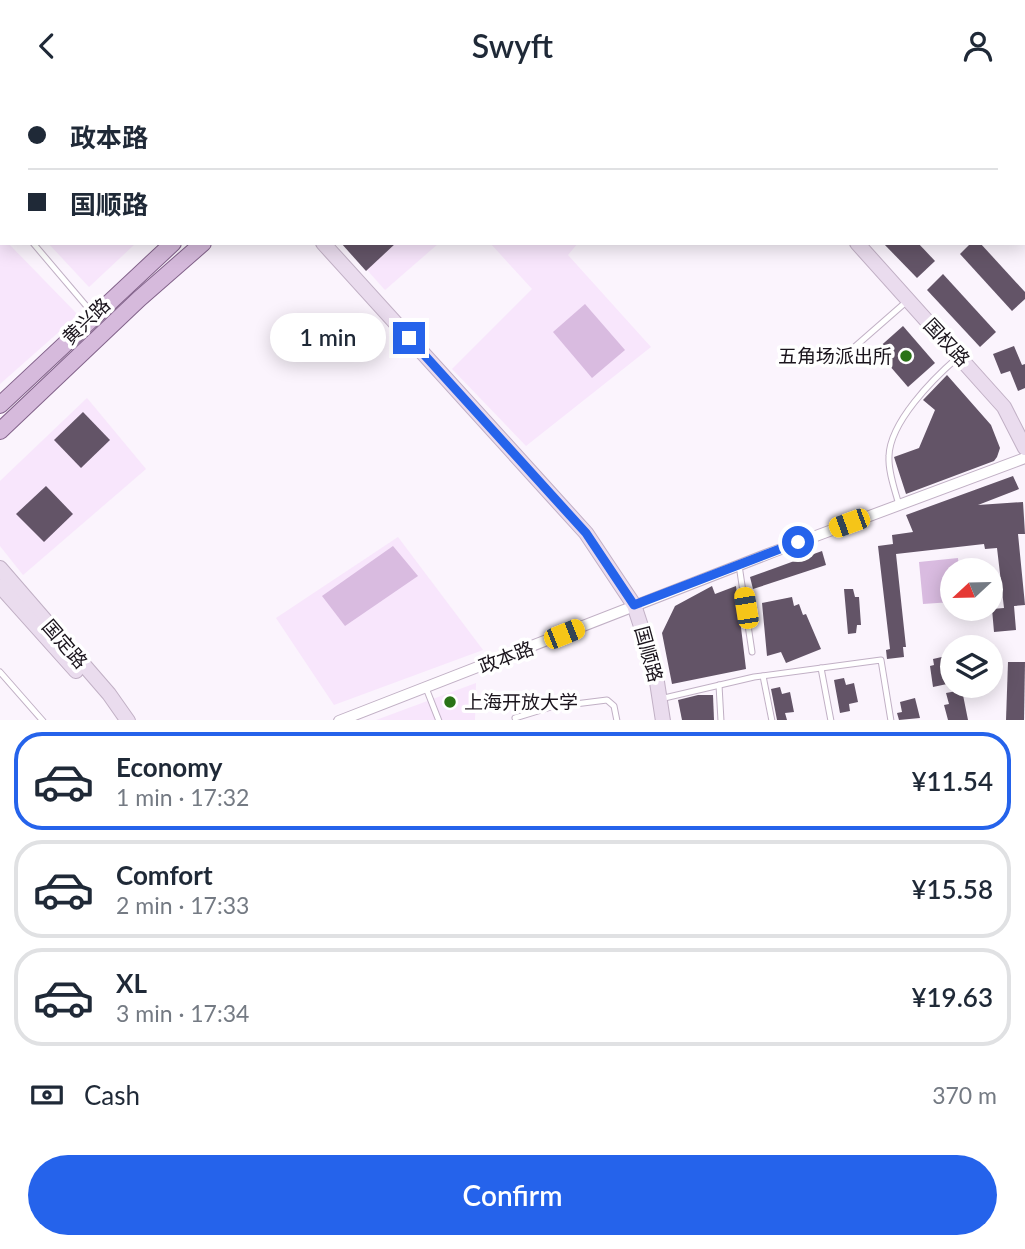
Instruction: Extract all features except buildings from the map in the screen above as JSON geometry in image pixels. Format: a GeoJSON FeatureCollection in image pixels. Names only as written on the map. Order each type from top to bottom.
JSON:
{"type":"FeatureCollection","features":[{"type":"Feature","properties":{"kind":"main road","name":"黄兴路"},"geometry":{"type":"LineString","coordinates":[[0,405],[171,245]]}},
{"type":"Feature","properties":{"kind":"main road","name":"黄兴路"},"geometry":{"type":"LineString","coordinates":[[0,431],[139,299],[201,245]]}},
{"type":"Feature","properties":{"kind":"street","name":"国顺路"},"geometry":{"type":"LineString","coordinates":[[325,245],[586,533],[634,605],[648,640],[663,720]]}},
{"type":"Feature","properties":{"kind":"street","name":"国权路"},"geometry":{"type":"LineString","coordinates":[[859,245],[1004,407],[1025,448]]}},
{"type":"Feature","properties":{"kind":"street","name":"政本路"},"geometry":{"type":"LineString","coordinates":[[339,720],[634,605],[1025,458]]}},
{"type":"Feature","properties":{"kind":"street","name":"国定路"},"geometry":{"type":"LineString","coordinates":[[0,568],[109,694],[128,720]]}},
{"type":"Feature","properties":{"kind":"street","name":"国定路"},"geometry":{"type":"LineString","coordinates":[[0,586],[117,720]]}},
{"type":"Feature","properties":{"kind":"lane"},"geometry":{"type":"LineString","coordinates":[[35,245],[94,315]]}},
{"type":"Feature","properties":{"kind":"lane"},"geometry":{"type":"LineString","coordinates":[[850,351],[908,300]]}},
{"type":"Feature","properties":{"kind":"lane"},"geometry":{"type":"LineString","coordinates":[[900,505],[888,455],[895,434],[931,382],[960,356]]}},
{"type":"Feature","properties":{"kind":"lane"},"geometry":{"type":"LineString","coordinates":[[739,565],[752,652]]}},
{"type":"Feature","properties":{"kind":"lane"},"geometry":{"type":"LineString","coordinates":[[660,699],[763,676],[881,660],[891,720]]}},
{"type":"Feature","properties":{"kind":"lane"},"geometry":{"type":"LineString","coordinates":[[821,668],[831,720]]}},
{"type":"Feature","properties":{"kind":"lane"},"geometry":{"type":"LineString","coordinates":[[0,672],[43,720]]}},
{"type":"Feature","properties":{"kind":"lane"},"geometry":{"type":"LineString","coordinates":[[763,676],[772,720]]}},
{"type":"Feature","properties":{"kind":"lane"},"geometry":{"type":"LineString","coordinates":[[719,685],[721,720]]}},
{"type":"Feature","properties":{"kind":"lane"},"geometry":{"type":"LineString","coordinates":[[426,688],[439,720]]}},
{"type":"Feature","properties":{"kind":"lane"},"geometry":{"type":"LineString","coordinates":[[515,718],[551,706],[607,701],[614,706],[618,720]]}},
{"type":"Feature","properties":{"kind":"shaded area"},"geometry":{"type":"Polygon","coordinates":[[[0,245],[10,245],[78,315],[0,384],[0,245]]]}},
{"type":"Feature","properties":{"kind":"shaded area"},"geometry":{"type":"Polygon","coordinates":[[[50,245],[134,245],[89,287],[50,245]]]}},
{"type":"Feature","properties":{"kind":"shaded area"},"geometry":{"type":"Polygon","coordinates":[[[345,245],[437,245],[385,290],[345,245]]]}},
{"type":"Feature","properties":{"kind":"shaded area"},"geometry":{"type":"Polygon","coordinates":[[[492,245],[576,245],[568,255],[651,347],[526,446],[452,369],[532,289],[492,245]]]}},
{"type":"Feature","properties":{"kind":"shaded area"},"geometry":{"type":"Polygon","coordinates":[[[585,304],[625,350],[592,378],[553,332],[585,304]]]}},
{"type":"Feature","properties":{"kind":"shaded area"},"geometry":{"type":"Polygon","coordinates":[[[87,398],[146,469],[23,575],[0,546],[0,481],[87,398]]]}},
{"type":"Feature","properties":{"kind":"shaded area"},"geometry":{"type":"Polygon","coordinates":[[[398,537],[483,650],[334,705],[276,618],[398,537]]]}},
{"type":"Feature","properties":{"kind":"shaded area"},"geometry":{"type":"Polygon","coordinates":[[[393,546],[418,576],[345,626],[322,596],[393,546]]]}},
{"type":"Feature","properties":{"kind":"shaded area"},"geometry":{"type":"Polygon","coordinates":[[[940,560],[940,603],[923,604],[919,562],[940,560]]]}},
{"type":"Feature","properties":{"kind":"shaded area","name":"上海开放大学"},"geometry":{"type":"Polygon","coordinates":[[[476,683],[475,720],[376,720],[476,683]]]}},
{"type":"Feature","properties":{"kind":"place","name":"五角场派出所"},"geometry":{"type":"Point","coordinates":[906,356]}},
{"type":"Feature","properties":{"kind":"place","name":"上海开放大学"},"geometry":{"type":"Point","coordinates":[450,702]}},
{"type":"Feature","properties":{"kind":"route"},"geometry":{"type":"LineString","coordinates":[[409,338],[586,533],[634,605],[798,542]]}}]}
